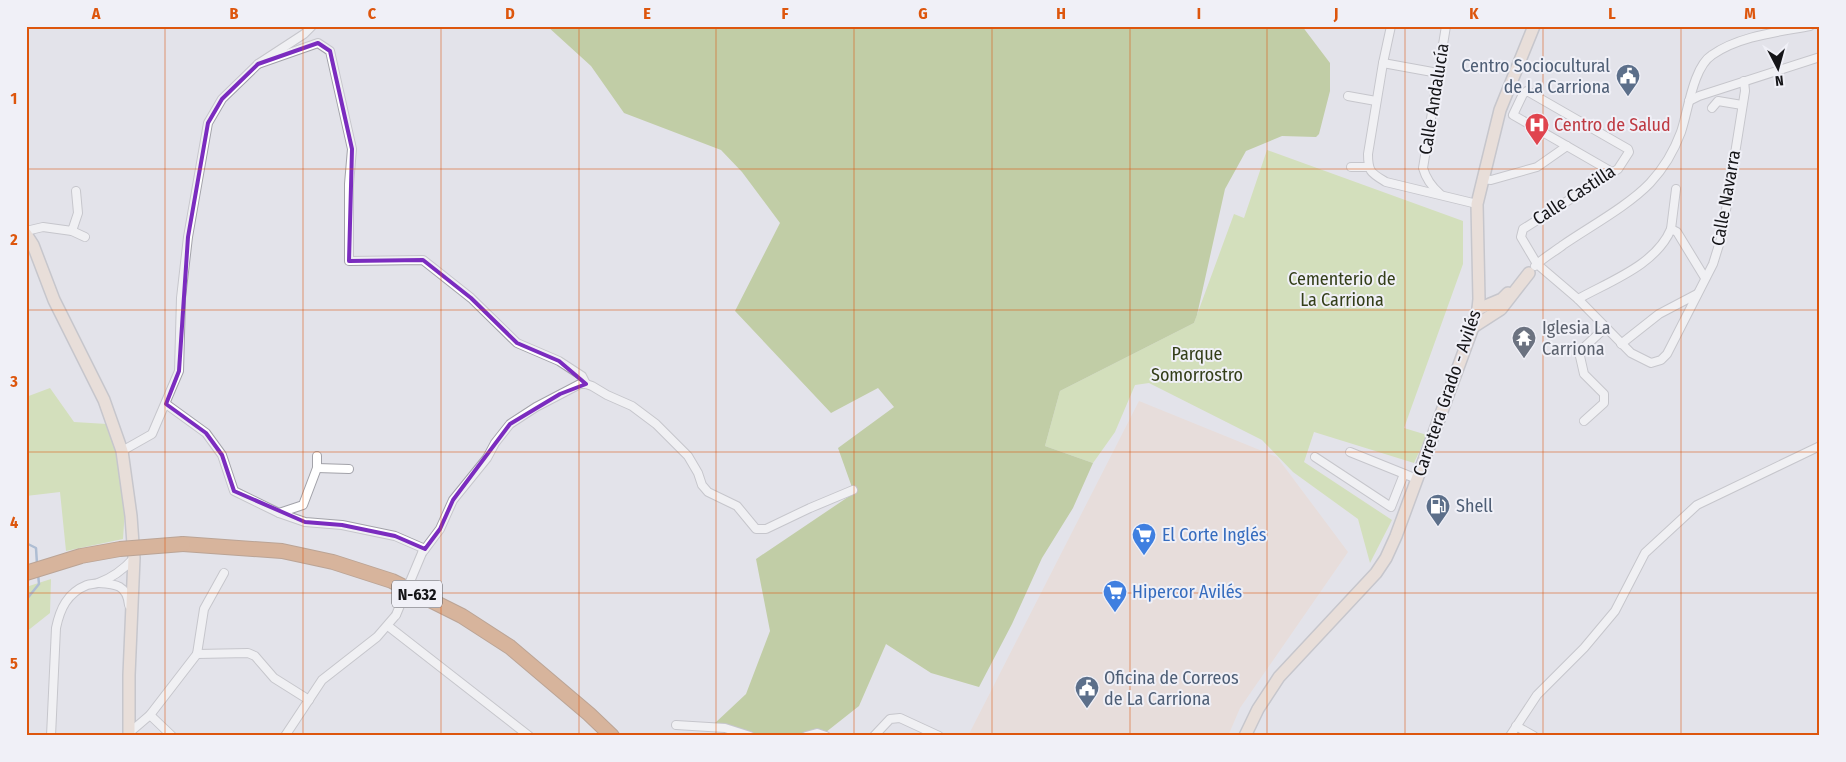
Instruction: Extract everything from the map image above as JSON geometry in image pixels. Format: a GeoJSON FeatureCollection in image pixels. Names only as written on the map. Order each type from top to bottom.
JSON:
{"type":"FeatureCollection","features":[{"type":"Feature","properties":{"kind":"highway","name":"N-632"},"geometry":{"type":"LineString","coordinates":[[26,573],[81,556],[120,549],[183,544],[282,550],[333,562],[392,581],[462,616],[510,647],[612,736]]}},
{"type":"Feature","properties":{"kind":"main road","name":"Carretera Grado - Avilés"},"geometry":{"type":"LineString","coordinates":[[1245,736],[1258,709],[1279,676],[1376,573],[1386,558],[1396,536],[1478,309],[1477,204],[1500,110],[1534,26]]}},
{"type":"Feature","properties":{"kind":"main road"},"geometry":{"type":"LineString","coordinates":[[26,232],[65,323],[104,400],[122,450],[131,516],[134,558],[130,630],[129,734]]}},
{"type":"Feature","properties":{"kind":"main road"},"geometry":{"type":"LineString","coordinates":[[1478,309],[1502,299],[1529,273]]}},
{"type":"Feature","properties":{"kind":"main road"},"geometry":{"type":"LineString","coordinates":[[1473,327],[1501,309],[1529,273]]}},
{"type":"Feature","properties":{"kind":"street"},"geometry":{"type":"LineString","coordinates":[[122,450],[152,434],[179,371],[181,298],[188,237],[208,124],[222,99],[258,64],[304,34],[312,26]]}},
{"type":"Feature","properties":{"kind":"street"},"geometry":{"type":"LineString","coordinates":[[1392,26],[1382,63],[1368,154],[1368,167],[1373,174],[1386,182],[1477,204]]}},
{"type":"Feature","properties":{"kind":"street","name":"Calle Andalucía"},"geometry":{"type":"LineString","coordinates":[[1441,195],[1432,187],[1423,168],[1446,26]]}},
{"type":"Feature","properties":{"kind":"street"},"geometry":{"type":"LineString","coordinates":[[1529,273],[1537,264],[1636,196],[1649,184],[1671,156],[1682,131],[1689,101],[1701,69],[1710,56],[1734,44],[1761,36],[1810,26]]}},
{"type":"Feature","properties":{"kind":"street"},"geometry":{"type":"LineString","coordinates":[[258,64],[318,44],[330,51],[352,149],[348,184],[349,261],[423,260],[471,298],[517,343],[559,362],[582,376],[586,384]]}},
{"type":"Feature","properties":{"kind":"street"},"geometry":{"type":"LineString","coordinates":[[1689,101],[1699,96],[1820,57]]}},
{"type":"Feature","properties":{"kind":"street"},"geometry":{"type":"LineString","coordinates":[[1382,63],[1438,73]]}},
{"type":"Feature","properties":{"kind":"street","name":"Calle Navarra"},"geometry":{"type":"LineString","coordinates":[[1578,299],[1631,353],[1651,363],[1661,360],[1667,354],[1713,264],[1722,235],[1745,91],[1744,81]]}},
{"type":"Feature","properties":{"kind":"street","name":"Calle Castilla"},"geometry":{"type":"LineString","coordinates":[[1513,116],[1523,94],[1527,91],[1628,149],[1629,152],[1618,169],[1523,229],[1521,238],[1537,264],[1578,299]]}},
{"type":"Feature","properties":{"kind":"street"},"geometry":{"type":"LineString","coordinates":[[1348,96],[1376,101]]}},
{"type":"Feature","properties":{"kind":"street"},"geometry":{"type":"LineString","coordinates":[[1712,108],[1718,101],[1742,105]]}},
{"type":"Feature","properties":{"kind":"street"},"geometry":{"type":"LineString","coordinates":[[1500,110],[1612,172]]}},
{"type":"Feature","properties":{"kind":"street"},"geometry":{"type":"LineString","coordinates":[[1482,179],[1491,180],[1537,167],[1567,146]]}},
{"type":"Feature","properties":{"kind":"street"},"geometry":{"type":"LineString","coordinates":[[1351,167],[1368,167]]}},
{"type":"Feature","properties":{"kind":"street"},"geometry":{"type":"LineString","coordinates":[[1578,299],[1649,260],[1666,240],[1671,229],[1676,189]]}},
{"type":"Feature","properties":{"kind":"street"},"geometry":{"type":"LineString","coordinates":[[72,231],[78,213],[76,191]]}},
{"type":"Feature","properties":{"kind":"street"},"geometry":{"type":"LineString","coordinates":[[26,232],[43,227],[72,231],[85,237]]}},
{"type":"Feature","properties":{"kind":"street"},"geometry":{"type":"LineString","coordinates":[[1671,229],[1677,232],[1705,278]]}},
{"type":"Feature","properties":{"kind":"street"},"geometry":{"type":"LineString","coordinates":[[1621,344],[1659,314],[1697,294]]}},
{"type":"Feature","properties":{"kind":"street"},"geometry":{"type":"LineString","coordinates":[[1584,421],[1604,403],[1604,394],[1584,374],[1579,352],[1605,328]]}},
{"type":"Feature","properties":{"kind":"street"},"geometry":{"type":"LineString","coordinates":[[284,736],[322,680],[377,638],[388,626],[396,614],[423,551],[440,529],[454,500],[487,458],[495,443],[510,424],[580,384],[586,384],[632,406],[656,424],[688,456],[698,473],[702,485],[708,492],[737,506],[756,529],[766,529],[853,490]]}},
{"type":"Feature","properties":{"kind":"street"},"geometry":{"type":"LineString","coordinates":[[166,404],[206,433],[222,455],[234,491],[279,513],[305,522],[342,525],[395,536],[423,551]]}},
{"type":"Feature","properties":{"kind":"street"},"geometry":{"type":"LineString","coordinates":[[1510,736],[1537,695],[1584,648],[1615,611],[1645,552],[1680,518],[1697,504],[1820,446]]}},
{"type":"Feature","properties":{"kind":"street"},"geometry":{"type":"LineString","coordinates":[[1350,452],[1417,479]]}},
{"type":"Feature","properties":{"kind":"street"},"geometry":{"type":"LineString","coordinates":[[279,513],[303,505],[318,468],[317,456]]}},
{"type":"Feature","properties":{"kind":"street"},"geometry":{"type":"LineString","coordinates":[[1315,457],[1391,507],[1404,474]]}},
{"type":"Feature","properties":{"kind":"street"},"geometry":{"type":"LineString","coordinates":[[318,468],[349,470]]}},
{"type":"Feature","properties":{"kind":"street"},"geometry":{"type":"LineString","coordinates":[[51,736],[56,628],[63,604],[76,591],[87,585],[99,582],[121,570],[134,558]]}},
{"type":"Feature","properties":{"kind":"street"},"geometry":{"type":"LineString","coordinates":[[129,734],[150,715],[197,654],[204,609],[224,573]]}},
{"type":"Feature","properties":{"kind":"street"},"geometry":{"type":"LineString","coordinates":[[99,582],[117,584],[125,591],[128,599],[130,630]]}},
{"type":"Feature","properties":{"kind":"street"},"geometry":{"type":"LineString","coordinates":[[388,626],[529,736]]}},
{"type":"Feature","properties":{"kind":"street"},"geometry":{"type":"LineString","coordinates":[[197,654],[248,653],[255,656],[274,678],[310,700]]}},
{"type":"Feature","properties":{"kind":"street"},"geometry":{"type":"LineString","coordinates":[[150,715],[172,736]]}},
{"type":"Feature","properties":{"kind":"street"},"geometry":{"type":"LineString","coordinates":[[874,736],[890,719],[900,718],[939,736]]}},
{"type":"Feature","properties":{"kind":"street"},"geometry":{"type":"LineString","coordinates":[[676,725],[726,728],[750,736]]}},
{"type":"Feature","properties":{"kind":"street"},"geometry":{"type":"LineString","coordinates":[[1516,726],[1534,736]]}},
{"type":"Feature","properties":{"kind":"street"},"geometry":{"type":"LineString","coordinates":[[806,736],[817,733],[826,736]]}},
{"type":"Feature","properties":{"kind":"highlighted area"},"geometry":{"type":"Polygon","coordinates":[[[318,43],[330,51],[352,149],[349,261],[423,260],[471,298],[517,343],[559,361],[586,384],[560,394],[510,424],[453,500],[440,529],[425,549],[395,536],[342,525],[305,522],[234,491],[222,455],[206,433],[166,404],[179,371],[188,237],[208,123],[222,99],[258,64],[318,43]]]}},
{"type":"Feature","properties":{"kind":"shaded area"},"geometry":{"type":"Polygon","coordinates":[[[1139,401],[1277,457],[1348,552],[1240,708],[1228,736],[968,736],[1139,401]]]}},
{"type":"Feature","properties":{"kind":"green space"},"geometry":{"type":"Polygon","coordinates":[[[547,26],[1302,26],[1330,63],[1330,91],[1319,134],[1316,137],[1282,136],[1246,151],[1225,189],[1194,323],[1060,391],[1045,446],[1093,463],[1073,508],[1042,558],[1012,624],[979,687],[931,673],[886,644],[859,706],[821,736],[730,736],[714,724],[746,694],[770,631],[756,559],[854,493],[838,448],[894,407],[878,388],[831,413],[735,311],[780,223],[742,172],[721,150],[624,113],[591,66],[547,26]]]}},
{"type":"Feature","properties":{"kind":"green space","name":"Cementerio de La Carriona"},"geometry":{"type":"Polygon","coordinates":[[[1267,150],[1463,221],[1463,264],[1404,428],[1427,435],[1414,463],[1314,432],[1304,462],[1392,520],[1370,563],[1358,519],[1293,472],[1262,440],[1149,383],[1135,385],[1115,432],[1093,463],[1045,446],[1060,391],[1194,323],[1234,214],[1244,218],[1267,150]]]}},
{"type":"Feature","properties":{"kind":"green space"},"geometry":{"type":"Polygon","coordinates":[[[50,388],[74,422],[107,424],[127,479],[123,539],[66,551],[60,492],[26,496],[26,397],[50,388]]]}},
{"type":"Feature","properties":{"kind":"green space"},"geometry":{"type":"Polygon","coordinates":[[[51,579],[50,613],[26,632],[26,587],[51,579]]]}},
{"type":"Feature","properties":{"kind":"waterway"},"geometry":{"type":"LineString","coordinates":[[26,543],[36,548],[37,564]]}},
{"type":"Feature","properties":{"kind":"waterway"},"geometry":{"type":"LineString","coordinates":[[26,600],[39,584],[38,574]]}},
{"type":"Feature","properties":{"kind":"place","name":"Centro Sociocultural de La Carriona"},"geometry":{"type":"Point","coordinates":[1628,97]}},
{"type":"Feature","properties":{"kind":"place","name":"Centro de Salud"},"geometry":{"type":"Point","coordinates":[1537,146]}},
{"type":"Feature","properties":{"kind":"place","name":"Iglesia La Carriona"},"geometry":{"type":"Point","coordinates":[1524,359]}},
{"type":"Feature","properties":{"kind":"place","name":"Shell"},"geometry":{"type":"Point","coordinates":[1438,527]}},
{"type":"Feature","properties":{"kind":"place","name":"El Corte Inglés"},"geometry":{"type":"Point","coordinates":[1144,556]}},
{"type":"Feature","properties":{"kind":"place","name":"Hipercor Avilés"},"geometry":{"type":"Point","coordinates":[1115,613]}},
{"type":"Feature","properties":{"kind":"place","name":"Oficina de Correos de La Carriona"},"geometry":{"type":"Point","coordinates":[1087,709]}},
{"type":"Feature","properties":{"kind":"park label","name":"Parque Somorrostro"},"geometry":{"type":"Point","coordinates":[1197,364]}}]}
